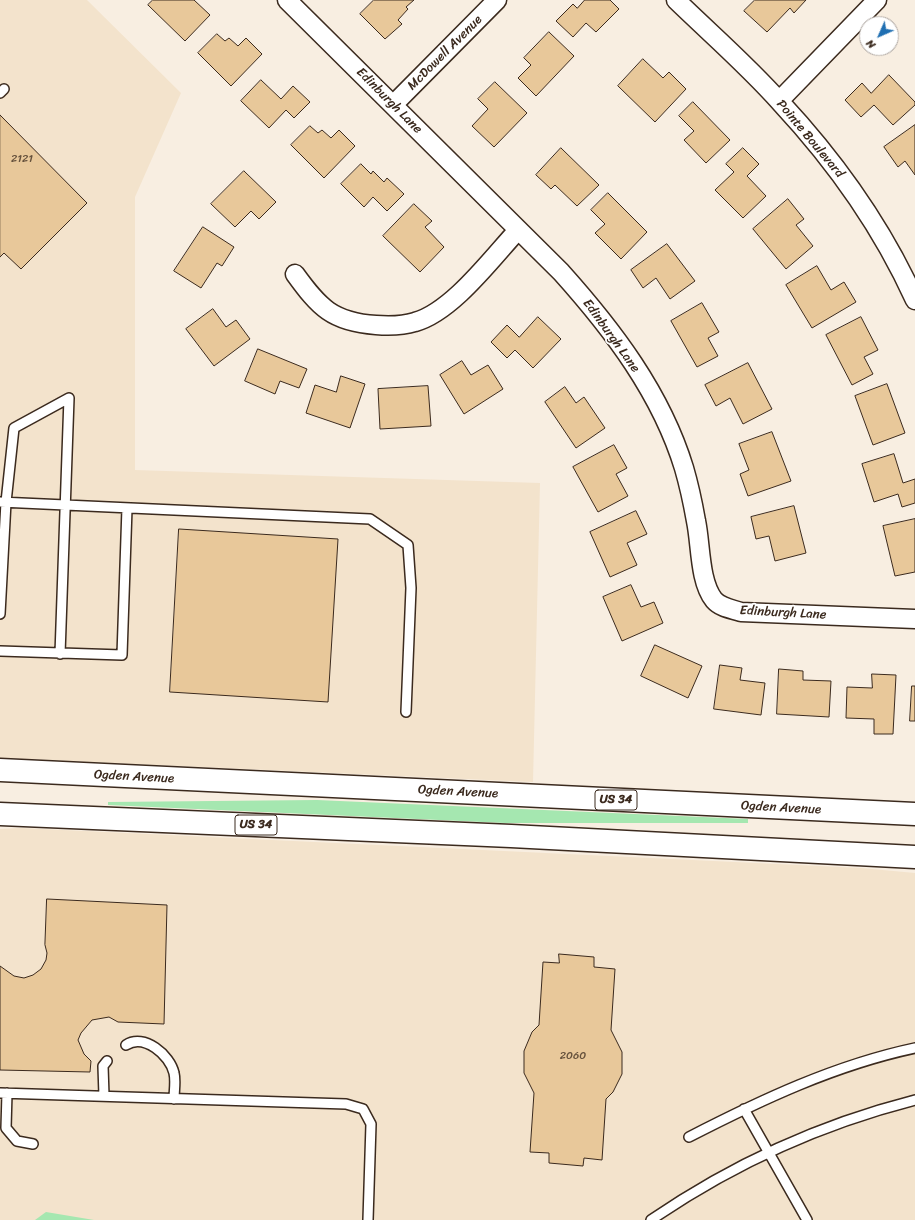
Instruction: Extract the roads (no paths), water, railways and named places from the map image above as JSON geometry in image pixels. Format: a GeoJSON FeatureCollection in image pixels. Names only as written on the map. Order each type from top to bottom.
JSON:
{"type":"FeatureCollection","features":[{"type":"Feature","properties":{"kind":"main road","name":"Ogden Avenue"},"geometry":{"type":"LineString","coordinates":[[0,770],[915,814]]}},
{"type":"Feature","properties":{"kind":"main road","name":"US 34"},"geometry":{"type":"LineString","coordinates":[[0,814],[511,836],[915,857]]}},
{"type":"Feature","properties":{"kind":"street","name":"Edinburgh Lane"},"geometry":{"type":"LineString","coordinates":[[287,0],[561,272],[596,311],[627,352],[649,389],[667,426],[684,468],[696,522],[706,587],[715,600],[726,608],[741,612],[915,619]]}},
{"type":"Feature","properties":{"kind":"street","name":"McDowell Avenue"},"geometry":{"type":"LineString","coordinates":[[393,105],[497,0]]}},
{"type":"Feature","properties":{"kind":"street","name":"Pointe Boulevard"},"geometry":{"type":"LineString","coordinates":[[676,0],[779,101],[813,138],[875,223],[904,276],[915,300]]}},
{"type":"Feature","properties":{"kind":"street"},"geometry":{"type":"LineString","coordinates":[[779,101],[877,0]]}},
{"type":"Feature","properties":{"kind":"street"},"geometry":{"type":"LineString","coordinates":[[295,274],[322,308],[343,319],[362,324],[392,326],[415,322],[435,312],[456,296],[518,230]]}},
{"type":"Feature","properties":{"kind":"lane"},"geometry":{"type":"LineString","coordinates":[[0,614],[3,502],[14,428],[69,398],[60,654]]}},
{"type":"Feature","properties":{"kind":"lane"},"geometry":{"type":"LineString","coordinates":[[3,502],[370,518],[408,546],[411,588],[406,712]]}},
{"type":"Feature","properties":{"kind":"lane"},"geometry":{"type":"LineString","coordinates":[[0,651],[122,655],[127,508]]}},
{"type":"Feature","properties":{"kind":"lane"},"geometry":{"type":"LineString","coordinates":[[126,1045],[135,1042],[147,1042],[160,1052],[170,1063],[174,1074],[174,1099]]}},
{"type":"Feature","properties":{"kind":"lane"},"geometry":{"type":"LineString","coordinates":[[689,1137],[744,1109],[827,1073],[915,1048]]}},
{"type":"Feature","properties":{"kind":"lane"},"geometry":{"type":"LineString","coordinates":[[104,1096],[103,1066],[107,1061]]}},
{"type":"Feature","properties":{"kind":"lane"},"geometry":{"type":"LineString","coordinates":[[33,1144],[17,1141],[6,1128],[4,1093],[346,1104],[363,1109],[371,1124],[368,1220]]}},
{"type":"Feature","properties":{"kind":"lane"},"geometry":{"type":"LineString","coordinates":[[651,1220],[684,1198],[768,1152],[882,1108],[915,1100]]}},
{"type":"Feature","properties":{"kind":"lane"},"geometry":{"type":"LineString","coordinates":[[744,1109],[807,1220]]}}]}
